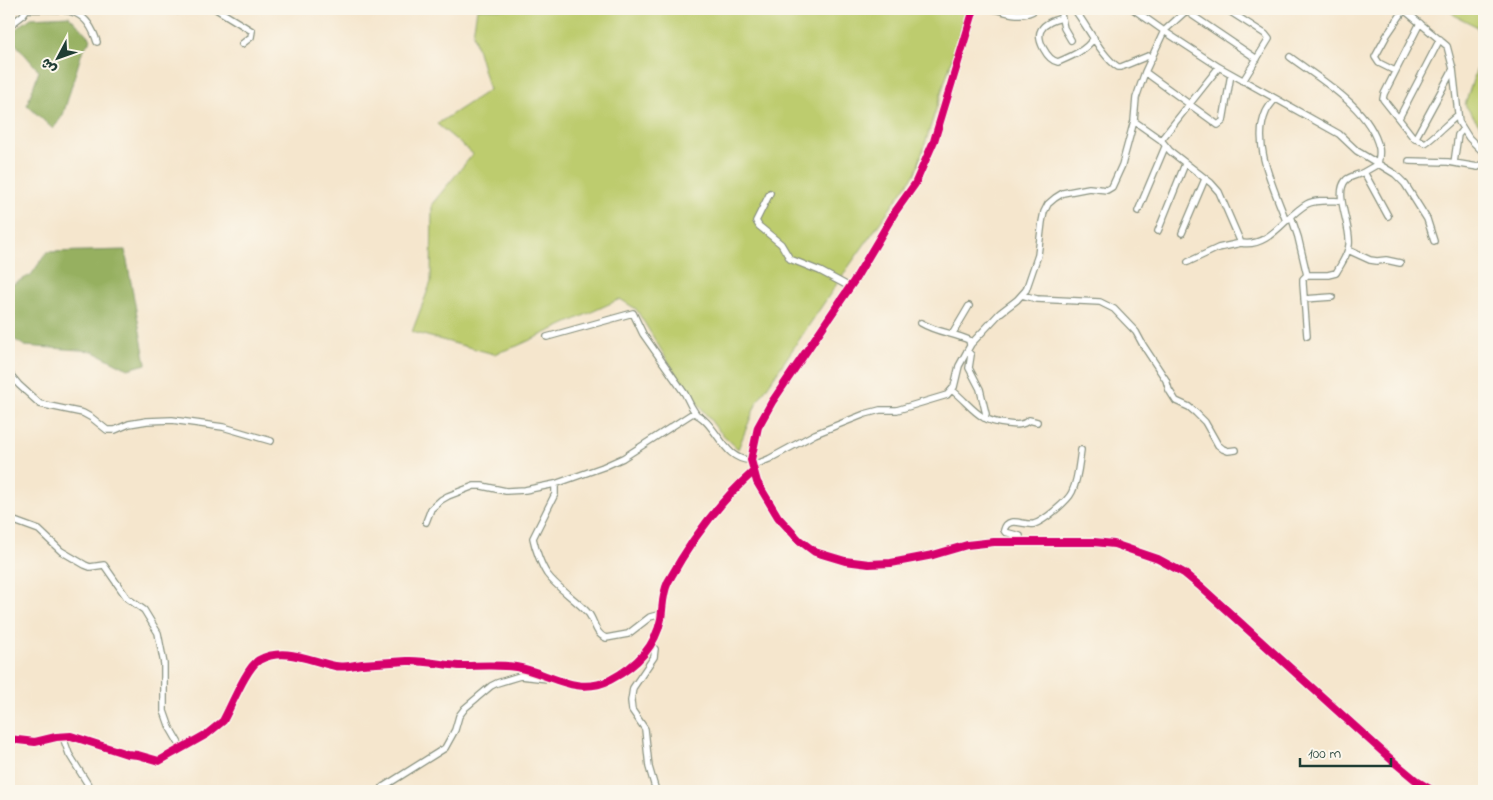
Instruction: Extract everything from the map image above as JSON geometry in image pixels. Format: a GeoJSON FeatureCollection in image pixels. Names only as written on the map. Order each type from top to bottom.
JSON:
{"type":"FeatureCollection","features":[{"type":"Feature","properties":{"kind":"street"},"geometry":{"type":"LineString","coordinates":[[9,26],[27,9],[63,9],[74,11],[87,22],[97,42]]}},
{"type":"Feature","properties":{"kind":"street"},"geometry":{"type":"LineString","coordinates":[[216,9],[252,31],[251,37],[242,44]]}},
{"type":"Feature","properties":{"kind":"street"},"geometry":{"type":"LineString","coordinates":[[383,788],[445,748],[455,730],[459,716],[465,708],[497,683],[524,675],[584,687],[609,680],[640,660],[651,645],[657,632],[663,596],[678,566],[707,522],[743,480],[752,466],[755,435],[762,418],[850,287],[894,212],[914,184],[934,141],[974,9]]}},
{"type":"Feature","properties":{"kind":"street"},"geometry":{"type":"LineString","coordinates":[[994,9],[1021,14],[1036,9]]}},
{"type":"Feature","properties":{"kind":"street"},"geometry":{"type":"LineString","coordinates":[[1060,9],[1064,28],[1071,40]]}},
{"type":"Feature","properties":{"kind":"street"},"geometry":{"type":"LineString","coordinates":[[1074,9],[1084,20],[1094,38],[1118,67],[1121,68],[1148,56],[1152,58]]}},
{"type":"Feature","properties":{"kind":"street"},"geometry":{"type":"LineString","coordinates":[[1133,9],[1230,74],[1339,134],[1357,151],[1396,174],[1405,184],[1427,219],[1434,241]]}},
{"type":"Feature","properties":{"kind":"street"},"geometry":{"type":"LineString","coordinates":[[1226,9],[1268,37],[1268,41],[1244,81]]}},
{"type":"Feature","properties":{"kind":"street"},"geometry":{"type":"LineString","coordinates":[[1395,71],[1379,63],[1375,57],[1403,9],[1440,39],[1449,51],[1458,115],[1463,129],[1484,153]]}},
{"type":"Feature","properties":{"kind":"street"},"geometry":{"type":"LineString","coordinates":[[752,466],[815,434],[864,414],[880,410],[897,410],[943,397],[952,390],[959,366],[969,348],[1000,313],[1022,295],[1034,271],[1044,212],[1048,204],[1064,193],[1089,188],[1107,190],[1112,187],[1122,165],[1134,121],[1136,98],[1145,72],[1164,31],[1187,10],[1257,59]]}},
{"type":"Feature","properties":{"kind":"street"},"geometry":{"type":"LineString","coordinates":[[1062,18],[1048,24],[1041,30],[1040,35],[1046,53],[1054,62],[1078,53],[1094,38]]}},
{"type":"Feature","properties":{"kind":"street"},"geometry":{"type":"LineString","coordinates":[[1420,24],[1395,71],[1383,97],[1384,102],[1415,139],[1427,142],[1458,115]]}},
{"type":"Feature","properties":{"kind":"street"},"geometry":{"type":"LineString","coordinates":[[1399,118],[1440,39]]}},
{"type":"Feature","properties":{"kind":"street"},"geometry":{"type":"LineString","coordinates":[[1290,57],[1348,100],[1358,110],[1380,149],[1378,164]]}},
{"type":"Feature","properties":{"kind":"street"},"geometry":{"type":"LineString","coordinates":[[1160,140],[1219,67]]}},
{"type":"Feature","properties":{"kind":"street"},"geometry":{"type":"LineString","coordinates":[[1415,139],[1453,69]]}},
{"type":"Feature","properties":{"kind":"street"},"geometry":{"type":"LineString","coordinates":[[1145,72],[1214,124],[1220,124],[1225,111],[1230,74]]}},
{"type":"Feature","properties":{"kind":"street"},"geometry":{"type":"LineString","coordinates":[[1275,98],[1264,117],[1261,145],[1286,221]]}},
{"type":"Feature","properties":{"kind":"street"},"geometry":{"type":"LineString","coordinates":[[1134,121],[1160,140],[1165,147],[1218,192],[1242,243]]}},
{"type":"Feature","properties":{"kind":"street"},"geometry":{"type":"LineString","coordinates":[[1454,163],[1458,135],[1463,129]]}},
{"type":"Feature","properties":{"kind":"street"},"geometry":{"type":"LineString","coordinates":[[1138,211],[1165,147]]}},
{"type":"Feature","properties":{"kind":"street"},"geometry":{"type":"LineString","coordinates":[[1408,161],[1454,163],[1478,167],[1484,162]]}},
{"type":"Feature","properties":{"kind":"street"},"geometry":{"type":"LineString","coordinates":[[1158,231],[1185,164]]}},
{"type":"Feature","properties":{"kind":"street"},"geometry":{"type":"LineString","coordinates":[[1307,336],[1303,279],[1307,275],[1332,275],[1342,264],[1350,244],[1342,201],[1343,185],[1350,178],[1378,164]]}},
{"type":"Feature","properties":{"kind":"street"},"geometry":{"type":"LineString","coordinates":[[1364,172],[1388,216]]}},
{"type":"Feature","properties":{"kind":"street"},"geometry":{"type":"LineString","coordinates":[[1182,233],[1205,179]]}},
{"type":"Feature","properties":{"kind":"street"},"geometry":{"type":"LineString","coordinates":[[770,193],[756,222],[759,226],[781,244],[790,258],[850,287]]}},
{"type":"Feature","properties":{"kind":"street"},"geometry":{"type":"LineString","coordinates":[[1188,262],[1218,248],[1258,242],[1268,237],[1309,203],[1342,201]]}},
{"type":"Feature","properties":{"kind":"street"},"geometry":{"type":"LineString","coordinates":[[1291,216],[1307,275]]}},
{"type":"Feature","properties":{"kind":"street"},"geometry":{"type":"LineString","coordinates":[[1348,250],[1370,260],[1386,260],[1400,263]]}},
{"type":"Feature","properties":{"kind":"street"},"geometry":{"type":"LineString","coordinates":[[1022,295],[1037,299],[1100,302],[1114,309],[1136,332],[1166,380],[1169,390],[1176,401],[1189,407],[1205,422],[1218,446],[1228,452],[1236,450]]}},
{"type":"Feature","properties":{"kind":"street"},"geometry":{"type":"LineString","coordinates":[[1304,299],[1332,297]]}},
{"type":"Feature","properties":{"kind":"street"},"geometry":{"type":"LineString","coordinates":[[953,334],[969,306]]}},
{"type":"Feature","properties":{"kind":"street"},"geometry":{"type":"LineString","coordinates":[[547,337],[633,313],[643,334],[686,394],[690,406],[732,454],[752,466],[767,501],[790,532],[806,546],[831,558],[868,564],[891,563],[980,543],[1094,542],[1114,544],[1148,555],[1170,565],[1189,578],[1232,614],[1403,770],[1434,791]]}},
{"type":"Feature","properties":{"kind":"street"},"geometry":{"type":"LineString","coordinates":[[921,323],[934,331],[953,334],[969,340],[971,355],[969,368],[980,389],[986,414],[984,418]]}},
{"type":"Feature","properties":{"kind":"street"},"geometry":{"type":"LineString","coordinates":[[9,373],[18,385],[40,404],[82,413],[107,430],[115,430],[129,424],[147,421],[172,420],[224,427],[270,441]]}},
{"type":"Feature","properties":{"kind":"street"},"geometry":{"type":"LineString","coordinates":[[952,390],[974,411],[994,422],[1019,425],[1029,420],[1037,422]]}},
{"type":"Feature","properties":{"kind":"street"},"geometry":{"type":"LineString","coordinates":[[426,522],[430,509],[448,496],[480,485],[514,492],[555,484],[615,462],[690,414],[696,414]]}},
{"type":"Feature","properties":{"kind":"street"},"geometry":{"type":"LineString","coordinates":[[1020,542],[1018,535],[1005,532],[1005,526],[1012,522],[1034,524],[1045,519],[1069,497],[1074,488],[1081,450]]}},
{"type":"Feature","properties":{"kind":"street"},"geometry":{"type":"LineString","coordinates":[[555,484],[555,494],[533,538],[548,575],[593,619],[598,632],[603,638],[628,634],[650,617],[661,614]]}},
{"type":"Feature","properties":{"kind":"street"},"geometry":{"type":"LineString","coordinates":[[9,519],[39,530],[67,556],[85,566],[104,565],[127,598],[139,605],[149,617],[158,633],[162,646],[164,664],[163,701],[166,718],[181,747]]}},
{"type":"Feature","properties":{"kind":"street"},"geometry":{"type":"LineString","coordinates":[[651,645],[655,649],[654,657],[633,688],[631,701],[632,710],[645,729],[649,766],[656,791]]}},
{"type":"Feature","properties":{"kind":"street"},"geometry":{"type":"LineString","coordinates":[[9,739],[35,742],[71,736],[119,752],[157,761],[162,760],[219,726],[250,668],[260,660],[282,654],[303,656],[337,667],[408,661],[438,665],[514,666],[560,681]]}},
{"type":"Feature","properties":{"kind":"street"},"geometry":{"type":"LineString","coordinates":[[63,737],[70,754],[92,791]]}},
{"type":"Feature","properties":{"kind":"green space"},"geometry":{"type":"Polygon","coordinates":[[[477,9],[968,9],[916,172],[847,269],[757,402],[738,449],[718,430],[679,379],[636,309],[620,299],[517,346],[494,354],[412,332],[431,282],[432,204],[473,154],[437,124],[489,90],[473,34],[477,9]]]}},
{"type":"Feature","properties":{"kind":"green space"},"geometry":{"type":"Polygon","coordinates":[[[1449,9],[1484,9],[1484,41],[1476,26],[1454,15],[1449,9]]]}},
{"type":"Feature","properties":{"kind":"green space"},"geometry":{"type":"Polygon","coordinates":[[[69,16],[91,39],[82,52],[63,115],[53,129],[27,105],[39,71],[9,34],[31,18],[69,16]]]}},
{"type":"Feature","properties":{"kind":"green space"},"geometry":{"type":"Polygon","coordinates":[[[1484,45],[1484,131],[1465,105],[1484,45]]]}},
{"type":"Feature","properties":{"kind":"green space"},"geometry":{"type":"Polygon","coordinates":[[[125,250],[146,364],[128,369],[92,351],[25,346],[9,336],[9,286],[31,275],[47,252],[125,250]]]}},
{"type":"Feature","properties":{"kind":"cycle path"},"geometry":{"type":"LineString","coordinates":[[974,9],[934,141],[915,184],[895,212],[854,281],[772,402],[758,427],[751,460],[757,482],[778,517],[799,540],[815,552],[845,561],[869,564],[891,563],[933,555],[967,545],[994,542],[1094,542],[1114,544],[1158,559],[1184,573],[1201,587],[1394,762],[1418,782],[1433,791]]}},
{"type":"Feature","properties":{"kind":"cycle path"},"geometry":{"type":"LineString","coordinates":[[9,739],[35,742],[71,736],[127,754],[159,761],[207,734],[223,721],[244,679],[254,664],[268,656],[278,654],[297,656],[338,667],[413,661],[459,666],[509,666],[574,685],[598,685],[628,669],[649,648],[661,619],[668,582],[717,509],[753,472]]}}]}
